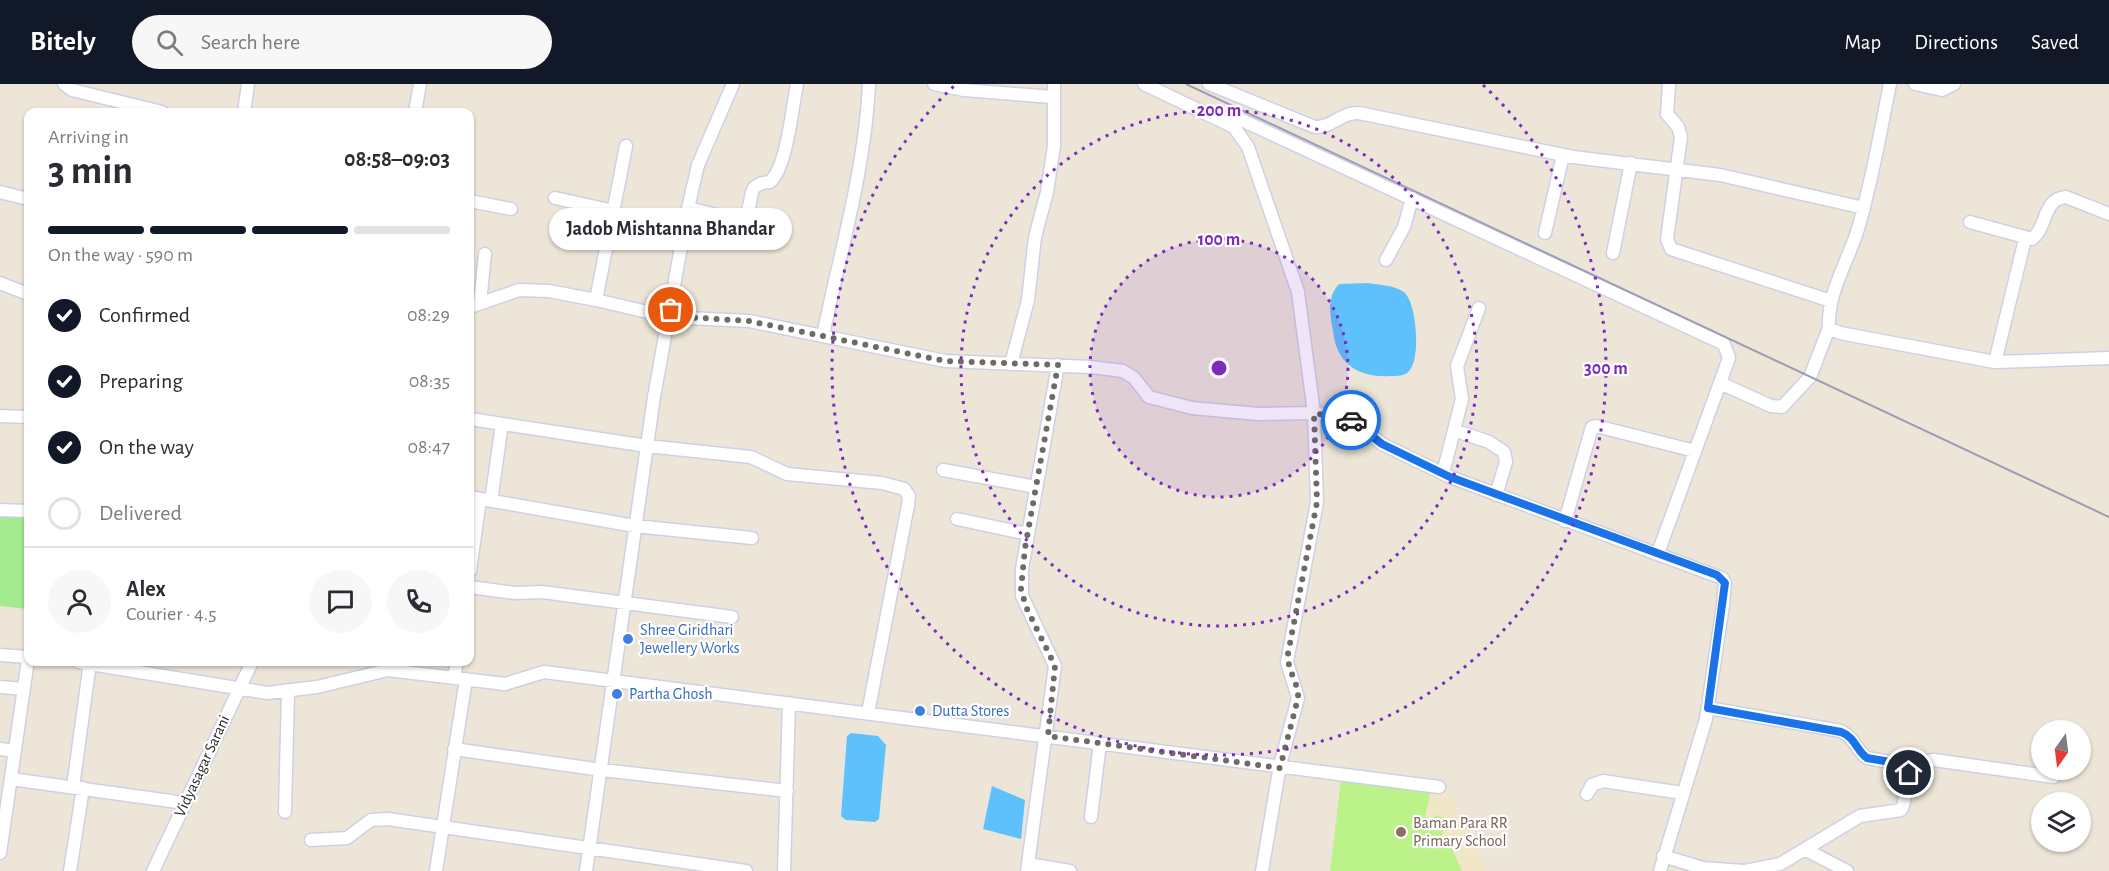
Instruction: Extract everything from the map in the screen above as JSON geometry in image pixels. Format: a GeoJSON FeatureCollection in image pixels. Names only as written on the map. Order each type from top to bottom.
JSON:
{"type":"FeatureCollection","features":[{"type":"Feature","properties":{"kind":"street"},"geometry":{"type":"LineString","coordinates":[[64,84],[72,90],[146,108]]}},
{"type":"Feature","properties":{"kind":"street"},"geometry":{"type":"LineString","coordinates":[[245,108],[248,84]]}},
{"type":"Feature","properties":{"kind":"street"},"geometry":{"type":"LineString","coordinates":[[416,108],[420,84]]}},
{"type":"Feature","properties":{"kind":"street"},"geometry":{"type":"LineString","coordinates":[[586,871],[647,446],[688,208],[698,165],[732,84]]}},
{"type":"Feature","properties":{"kind":"street"},"geometry":{"type":"LineString","coordinates":[[688,208],[729,218],[745,216],[753,187],[770,182],[777,173],[786,142],[796,84]]}},
{"type":"Feature","properties":{"kind":"street"},"geometry":{"type":"LineString","coordinates":[[823,336],[858,178],[867,121],[869,84]]}},
{"type":"Feature","properties":{"kind":"street"},"geometry":{"type":"LineString","coordinates":[[934,84],[983,92],[1052,97]]}},
{"type":"Feature","properties":{"kind":"street"},"geometry":{"type":"LineString","coordinates":[[1011,364],[1028,300],[1035,237],[1047,192],[1054,146],[1052,97],[1054,84]]}},
{"type":"Feature","properties":{"kind":"street"},"geometry":{"type":"LineString","coordinates":[[1144,84],[1412,198],[1724,344],[1729,358],[1658,553]]}},
{"type":"Feature","properties":{"kind":"street"},"geometry":{"type":"LineString","coordinates":[[1209,84],[1315,127],[1330,125],[1347,114],[1359,113],[1563,155],[1676,168],[1748,180],[1864,208]]}},
{"type":"Feature","properties":{"kind":"street"},"geometry":{"type":"LineString","coordinates":[[1669,84],[1667,114],[1678,127],[1681,137],[1667,239],[1671,249],[1831,301]]}},
{"type":"Feature","properties":{"kind":"street"},"geometry":{"type":"LineString","coordinates":[[1719,383],[1770,406],[1782,407],[1810,377],[1829,328],[1831,301],[1864,208],[1890,84]]}},
{"type":"Feature","properties":{"kind":"street"},"geometry":{"type":"LineString","coordinates":[[1915,84],[1942,90],[1954,84]]}},
{"type":"Feature","properties":{"kind":"street"},"geometry":{"type":"LineString","coordinates":[[1229,119],[1238,97]]}},
{"type":"Feature","properties":{"kind":"street"},"geometry":{"type":"LineString","coordinates":[[1229,119],[1248,147],[1298,292],[1314,414],[1317,502],[1288,654],[1288,668],[1298,691],[1298,698],[1280,768],[1262,871]]}},
{"type":"Feature","properties":{"kind":"street"},"geometry":{"type":"LineString","coordinates":[[596,300],[626,146]]}},
{"type":"Feature","properties":{"kind":"street"},"geometry":{"type":"LineString","coordinates":[[1545,233],[1563,155]]}},
{"type":"Feature","properties":{"kind":"street"},"geometry":{"type":"LineString","coordinates":[[1613,253],[1631,164]]}},
{"type":"Feature","properties":{"kind":"street"},"geometry":{"type":"LineString","coordinates":[[0,192],[24,198]]}},
{"type":"Feature","properties":{"kind":"street"},"geometry":{"type":"LineString","coordinates":[[1970,222],[2025,239],[2035,237],[2048,209],[2059,198],[2066,197],[2109,214]]}},
{"type":"Feature","properties":{"kind":"street"},"geometry":{"type":"LineString","coordinates":[[555,198],[614,211]]}},
{"type":"Feature","properties":{"kind":"street"},"geometry":{"type":"LineString","coordinates":[[1386,260],[1404,227],[1412,198]]}},
{"type":"Feature","properties":{"kind":"street"},"geometry":{"type":"LineString","coordinates":[[474,202],[511,209]]}},
{"type":"Feature","properties":{"kind":"street"},"geometry":{"type":"LineString","coordinates":[[1995,362],[2025,239]]}},
{"type":"Feature","properties":{"kind":"street"},"geometry":{"type":"LineString","coordinates":[[485,254],[475,305],[519,290],[549,291],[669,316],[749,321],[945,361],[1124,370],[1134,378],[1149,397],[1172,405],[1258,414],[1314,414],[1349,418],[1382,444],[1443,473],[1565,521],[1599,531],[1717,575],[1725,583],[1708,708],[1660,871]]}},
{"type":"Feature","properties":{"kind":"street"},"geometry":{"type":"LineString","coordinates":[[0,283],[24,292]]}},
{"type":"Feature","properties":{"kind":"street"},"geometry":{"type":"LineString","coordinates":[[1443,473],[1462,399],[1457,366],[1479,308]]}},
{"type":"Feature","properties":{"kind":"street"},"geometry":{"type":"LineString","coordinates":[[1829,328],[1840,333],[1995,362],[2109,358]]}},
{"type":"Feature","properties":{"kind":"street"},"geometry":{"type":"LineString","coordinates":[[1058,365],[1022,569],[1022,596],[1055,666],[1048,736],[1028,868],[1070,871]]}},
{"type":"Feature","properties":{"kind":"street"},"geometry":{"type":"LineString","coordinates":[[0,416],[24,417]]}},
{"type":"Feature","properties":{"kind":"street"},"geometry":{"type":"LineString","coordinates":[[474,420],[647,446],[751,457],[787,474],[882,483],[904,489],[909,496],[908,505],[868,713]]}},
{"type":"Feature","properties":{"kind":"street"},"geometry":{"type":"LineString","coordinates":[[474,542],[480,499],[502,424]]}},
{"type":"Feature","properties":{"kind":"street"},"geometry":{"type":"LineString","coordinates":[[1565,521],[1592,428],[1596,426],[1695,451]]}},
{"type":"Feature","properties":{"kind":"street"},"geometry":{"type":"LineString","coordinates":[[1454,430],[1490,442],[1504,452],[1506,462],[1496,495]]}},
{"type":"Feature","properties":{"kind":"street"},"geometry":{"type":"LineString","coordinates":[[943,470],[1036,487]]}},
{"type":"Feature","properties":{"kind":"street"},"geometry":{"type":"LineString","coordinates":[[480,499],[635,526],[752,538]]}},
{"type":"Feature","properties":{"kind":"street"},"geometry":{"type":"LineString","coordinates":[[0,510],[24,511]]}},
{"type":"Feature","properties":{"kind":"street"},"geometry":{"type":"LineString","coordinates":[[957,519],[1028,534]]}},
{"type":"Feature","properties":{"kind":"street"},"geometry":{"type":"LineString","coordinates":[[474,588],[624,601],[732,617]]}},
{"type":"Feature","properties":{"kind":"street"},"geometry":{"type":"LineString","coordinates":[[0,655],[24,658]]}},
{"type":"Feature","properties":{"kind":"street"},"geometry":{"type":"LineString","coordinates":[[0,853],[27,666]]}},
{"type":"Feature","properties":{"kind":"street"},"geometry":{"type":"LineString","coordinates":[[70,871],[78,787],[84,666]]}},
{"type":"Feature","properties":{"kind":"street","name":"Vidyasagar Sarani"},"geometry":{"type":"LineString","coordinates":[[153,871],[250,666]]}},
{"type":"Feature","properties":{"kind":"street"},"geometry":{"type":"LineString","coordinates":[[436,871],[454,749],[460,678],[457,666]]}},
{"type":"Feature","properties":{"kind":"street"},"geometry":{"type":"LineString","coordinates":[[154,667],[238,690],[288,692],[388,670],[505,684],[544,672],[1439,787]]}},
{"type":"Feature","properties":{"kind":"street"},"geometry":{"type":"LineString","coordinates":[[0,687],[24,689]]}},
{"type":"Feature","properties":{"kind":"street"},"geometry":{"type":"LineString","coordinates":[[285,812],[288,692]]}},
{"type":"Feature","properties":{"kind":"street"},"geometry":{"type":"LineString","coordinates":[[784,871],[789,703]]}},
{"type":"Feature","properties":{"kind":"street"},"geometry":{"type":"LineString","coordinates":[[1708,708],[1841,732],[1854,739],[1862,754],[1867,758],[1913,766],[1934,760],[2031,774]]}},
{"type":"Feature","properties":{"kind":"street"},"geometry":{"type":"LineString","coordinates":[[1091,817],[1100,743]]}},
{"type":"Feature","properties":{"kind":"street"},"geometry":{"type":"LineString","coordinates":[[0,749],[15,751]]}},
{"type":"Feature","properties":{"kind":"street"},"geometry":{"type":"LineString","coordinates":[[454,749],[602,770],[787,791]]}},
{"type":"Feature","properties":{"kind":"street"},"geometry":{"type":"LineString","coordinates":[[1663,856],[1703,868],[1745,871],[1780,864],[1860,816],[1901,810],[1906,802],[1909,773],[1913,766]]}},
{"type":"Feature","properties":{"kind":"street"},"geometry":{"type":"LineString","coordinates":[[11,779],[185,803]]}},
{"type":"Feature","properties":{"kind":"street"},"geometry":{"type":"LineString","coordinates":[[1587,794],[1592,785],[1604,781],[1682,793]]}},
{"type":"Feature","properties":{"kind":"street"},"geometry":{"type":"LineString","coordinates":[[311,840],[353,837],[364,824],[377,819],[590,849],[663,865],[746,871]]}},
{"type":"Feature","properties":{"kind":"street"},"geometry":{"type":"LineString","coordinates":[[1806,850],[1847,871]]}},
{"type":"Feature","properties":{"kind":"shaded area","name":"Baman Para RR Primary School"},"geometry":{"type":"Polygon","coordinates":[[[1341,781],[1449,793],[1486,871],[1330,871],[1341,781]]]}},
{"type":"Feature","properties":{"kind":"green space"},"geometry":{"type":"Polygon","coordinates":[[[0,515],[24,516],[24,609],[0,606],[0,515]]]}},
{"type":"Feature","properties":{"kind":"green space","name":"Baman Para RR Primary School"},"geometry":{"type":"Polygon","coordinates":[[[1341,781],[1431,791],[1425,817],[1433,819],[1434,815],[1446,818],[1440,844],[1451,847],[1462,871],[1330,871],[1341,781]]]}},
{"type":"Feature","properties":{"kind":"water"},"geometry":{"type":"Polygon","coordinates":[[[1368,283],[1396,288],[1404,292],[1412,307],[1416,331],[1415,355],[1413,365],[1403,375],[1381,376],[1362,372],[1347,363],[1337,347],[1330,309],[1332,296],[1339,284],[1368,283]]]}},
{"type":"Feature","properties":{"kind":"water"},"geometry":{"type":"Polygon","coordinates":[[[851,733],[878,736],[886,745],[879,819],[875,822],[846,820],[841,816],[847,736],[851,733]]]}},
{"type":"Feature","properties":{"kind":"water"},"geometry":{"type":"Polygon","coordinates":[[[992,786],[1025,800],[1021,839],[983,829],[992,786]]]}},
{"type":"Feature","properties":{"kind":"railway"},"geometry":{"type":"LineString","coordinates":[[1186,84],[2109,517]]}},
{"type":"Feature","properties":{"kind":"way so far"},"geometry":{"type":"LineString","coordinates":[[671,310],[669,316],[749,321],[945,361],[1058,365],[1025,548],[1021,589],[1026,607],[1050,651],[1055,666],[1056,679],[1048,736],[1280,768],[1298,698],[1298,691],[1290,675],[1287,662],[1293,620],[1317,502],[1314,414],[1341,415],[1351,420]]}},
{"type":"Feature","properties":{"kind":"place","name":"Jadob Mishtanna Bhandar"},"geometry":{"type":"Point","coordinates":[671,310]}},
{"type":"Feature","properties":{"kind":"place","name":"Shree Giridhari Jewellery Works"},"geometry":{"type":"Point","coordinates":[628,639]}},
{"type":"Feature","properties":{"kind":"place","name":"Partha Ghosh"},"geometry":{"type":"Point","coordinates":[617,694]}},
{"type":"Feature","properties":{"kind":"place","name":"Dutta Stores"},"geometry":{"type":"Point","coordinates":[920,711]}},
{"type":"Feature","properties":{"kind":"place","name":"Baman Para RR Primary School"},"geometry":{"type":"Point","coordinates":[1401,832]}},
{"type":"Feature","properties":{"kind":"route"},"geometry":{"type":"LineString","coordinates":[[1351,420],[1382,444],[1450,477],[1527,508],[1599,531],[1722,578],[1725,583],[1723,605],[1708,708],[1818,726],[1841,732],[1854,739],[1858,749],[1867,758],[1913,766],[1909,773]]}}]}
